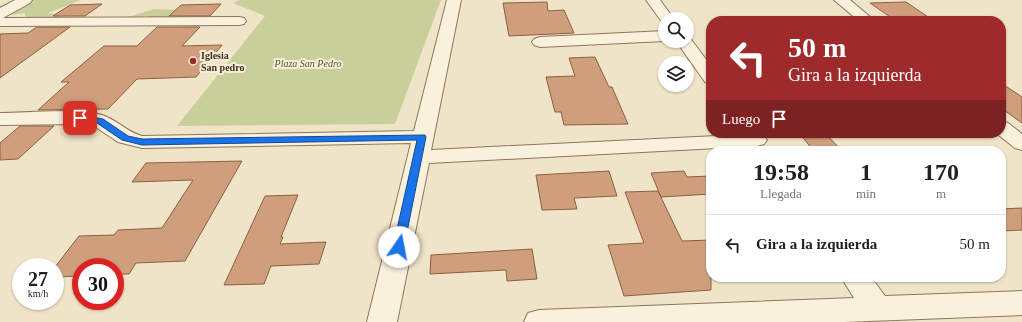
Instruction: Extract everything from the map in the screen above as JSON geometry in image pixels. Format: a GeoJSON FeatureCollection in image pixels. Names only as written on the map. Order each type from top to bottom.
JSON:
{"type":"FeatureCollection","features":[{"type":"Feature","properties":{"kind":"street"},"geometry":{"type":"LineString","coordinates":[[0,14],[25,0]]}},
{"type":"Feature","properties":{"kind":"street"},"geometry":{"type":"LineString","coordinates":[[382,322],[454,0]]}},
{"type":"Feature","properties":{"kind":"street"},"geometry":{"type":"LineString","coordinates":[[653,0],[662,12]]}},
{"type":"Feature","properties":{"kind":"street"},"geometry":{"type":"LineString","coordinates":[[841,0],[862,16]]}},
{"type":"Feature","properties":{"kind":"street"},"geometry":{"type":"LineString","coordinates":[[0,22],[239,21]]}},
{"type":"Feature","properties":{"kind":"street"},"geometry":{"type":"LineString","coordinates":[[540,42],[658,36]]}},
{"type":"Feature","properties":{"kind":"street"},"geometry":{"type":"LineString","coordinates":[[689,48],[706,71]]}},
{"type":"Feature","properties":{"kind":"street"},"geometry":{"type":"LineString","coordinates":[[0,119],[80,118],[100,121],[125,138],[142,142],[420,147],[758,141]]}},
{"type":"Feature","properties":{"kind":"street"},"geometry":{"type":"LineString","coordinates":[[1006,131],[1022,144]]}},
{"type":"Feature","properties":{"kind":"street"},"geometry":{"type":"LineString","coordinates":[[859,282],[878,308]]}},
{"type":"Feature","properties":{"kind":"street"},"geometry":{"type":"LineString","coordinates":[[539,322],[1022,303]]}},
{"type":"Feature","properties":{"kind":"green space"},"geometry":{"type":"Polygon","coordinates":[[[28,0],[81,0],[48,13],[65,15],[49,25],[25,24],[25,13],[2,16],[28,0]]]}},
{"type":"Feature","properties":{"kind":"green space","name":"Plaza San Pedro"},"geometry":{"type":"Polygon","coordinates":[[[240,0],[441,0],[395,124],[177,126],[265,16],[233,3],[240,0]]]}},
{"type":"Feature","properties":{"kind":"green space"},"geometry":{"type":"Polygon","coordinates":[[[154,9],[176,10],[188,15],[180,20],[161,22],[147,16],[128,17],[154,9]]]}},
{"type":"Feature","properties":{"kind":"building"},"geometry":{"type":"Polygon","coordinates":[[[547,2],[548,11],[564,10],[574,33],[509,36],[503,3],[547,2]]]}},
{"type":"Feature","properties":{"kind":"building"},"geometry":{"type":"Polygon","coordinates":[[[906,2],[927,16],[889,16],[870,3],[906,2]]]}},
{"type":"Feature","properties":{"kind":"building"},"geometry":{"type":"Polygon","coordinates":[[[102,4],[85,16],[53,16],[70,5],[102,4]]]}},
{"type":"Feature","properties":{"kind":"building"},"geometry":{"type":"Polygon","coordinates":[[[221,4],[210,16],[169,16],[181,5],[221,4]]]}},
{"type":"Feature","properties":{"kind":"building"},"geometry":{"type":"Polygon","coordinates":[[[37,27],[70,27],[0,78],[0,34],[28,33],[37,27]]]}},
{"type":"Feature","properties":{"kind":"building"},"geometry":{"type":"Polygon","coordinates":[[[157,27],[200,27],[182,46],[222,45],[196,77],[137,79],[108,109],[38,110],[69,82],[61,82],[104,46],[137,46],[157,27]]]}},
{"type":"Feature","properties":{"kind":"building"},"geometry":{"type":"Polygon","coordinates":[[[595,57],[609,87],[612,87],[628,124],[564,125],[561,112],[555,112],[546,77],[575,76],[569,58],[595,57]]]}},
{"type":"Feature","properties":{"kind":"building"},"geometry":{"type":"Polygon","coordinates":[[[1006,86],[1022,97],[1022,123],[1006,112],[1006,86]]]}},
{"type":"Feature","properties":{"kind":"building"},"geometry":{"type":"Polygon","coordinates":[[[20,126],[54,126],[18,159],[0,160],[0,143],[20,126]]]}},
{"type":"Feature","properties":{"kind":"building"},"geometry":{"type":"Polygon","coordinates":[[[803,138],[830,138],[837,146],[810,146],[803,138]]]}},
{"type":"Feature","properties":{"kind":"building"},"geometry":{"type":"Polygon","coordinates":[[[242,161],[185,261],[136,263],[129,274],[124,274],[124,258],[72,258],[72,276],[64,277],[64,258],[62,258],[79,236],[114,235],[118,230],[162,228],[193,180],[132,182],[146,163],[242,161]]]}},
{"type":"Feature","properties":{"kind":"building"},"geometry":{"type":"Polygon","coordinates":[[[609,171],[617,196],[574,198],[577,209],[542,210],[536,175],[609,171]]]}},
{"type":"Feature","properties":{"kind":"building"},"geometry":{"type":"Polygon","coordinates":[[[684,171],[687,177],[706,176],[706,194],[661,197],[651,173],[684,171]]]}},
{"type":"Feature","properties":{"kind":"building"},"geometry":{"type":"Polygon","coordinates":[[[658,191],[682,241],[706,240],[706,282],[711,282],[711,290],[624,296],[608,245],[644,243],[625,192],[658,191]]]}},
{"type":"Feature","properties":{"kind":"building"},"geometry":{"type":"Polygon","coordinates":[[[298,195],[281,237],[283,237],[280,244],[326,242],[319,264],[271,266],[264,284],[224,285],[265,196],[298,195]]]}},
{"type":"Feature","properties":{"kind":"building"},"geometry":{"type":"Polygon","coordinates":[[[1022,208],[1022,230],[1006,231],[1006,209],[1022,208]]]}},
{"type":"Feature","properties":{"kind":"building"},"geometry":{"type":"Polygon","coordinates":[[[532,249],[537,279],[507,281],[506,270],[430,274],[431,255],[532,249]]]}},
{"type":"Feature","properties":{"kind":"place","name":"Iglesia San pedro"},"geometry":{"type":"Point","coordinates":[193,61]}},
{"type":"Feature","properties":{"kind":"route"},"geometry":{"type":"LineString","coordinates":[[80,118],[100,121],[125,138],[142,142],[422,137],[399,247]]}}]}
